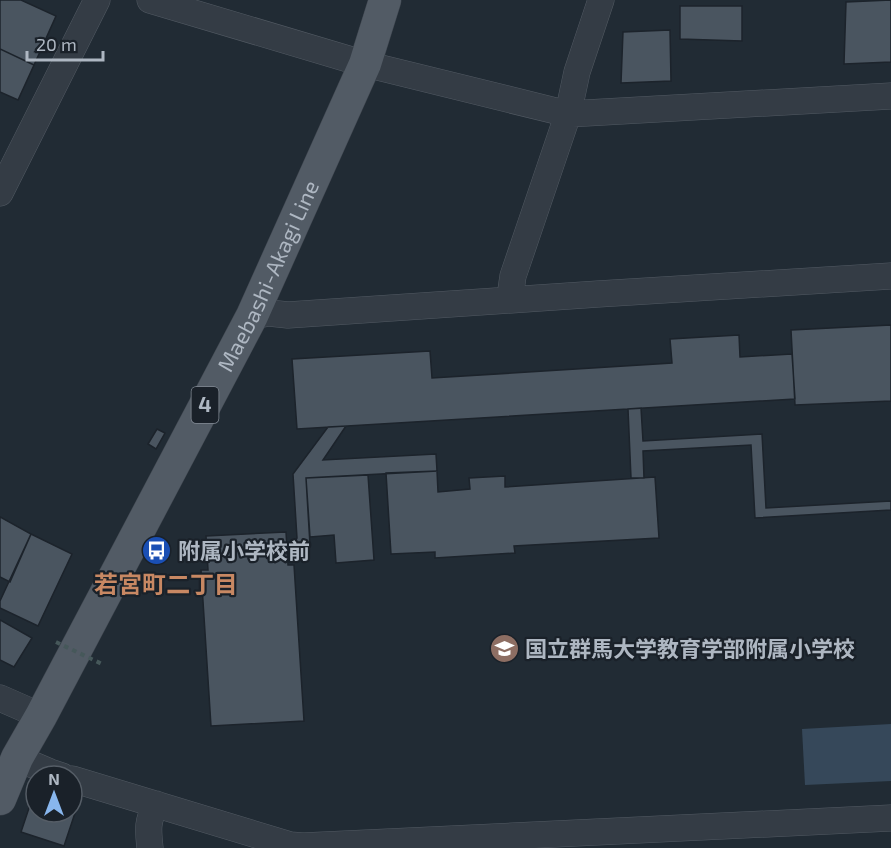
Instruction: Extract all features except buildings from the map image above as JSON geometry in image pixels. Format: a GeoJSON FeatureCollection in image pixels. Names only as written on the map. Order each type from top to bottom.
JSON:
{"type":"FeatureCollection","features":[{"type":"Feature","properties":{"kind":"main road","name":"Maebashi-Akagi Line"},"geometry":{"type":"LineString","coordinates":[[0,799],[17,758],[252,316],[365,64],[385,0]]}},
{"type":"Feature","properties":{"kind":"street"},"geometry":{"type":"LineString","coordinates":[[0,193],[97,0]]}},
{"type":"Feature","properties":{"kind":"street"},"geometry":{"type":"LineString","coordinates":[[150,0],[365,64],[568,114],[891,96]]}},
{"type":"Feature","properties":{"kind":"street"},"geometry":{"type":"LineString","coordinates":[[512,300],[513,276],[568,114],[578,72],[601,0]]}},
{"type":"Feature","properties":{"kind":"street"},"geometry":{"type":"LineString","coordinates":[[252,316],[269,313],[288,315],[891,276]]}},
{"type":"Feature","properties":{"kind":"street"},"geometry":{"type":"LineString","coordinates":[[0,698],[41,716]]}},
{"type":"Feature","properties":{"kind":"street"},"geometry":{"type":"LineString","coordinates":[[17,758],[31,764]]}},
{"type":"Feature","properties":{"kind":"street"},"geometry":{"type":"LineString","coordinates":[[84,783],[290,845],[303,846],[631,839],[891,818]]}},
{"type":"Feature","properties":{"kind":"street"},"geometry":{"type":"LineString","coordinates":[[150,848],[148,826],[156,804]]}},
{"type":"Feature","properties":{"kind":"path"},"geometry":{"type":"LineString","coordinates":[[56,642],[102,664]]}},
{"type":"Feature","properties":{"kind":"water"},"geometry":{"type":"Polygon","coordinates":[[[891,724],[891,781],[805,785],[802,729],[891,724]]]}},
{"type":"Feature","properties":{"kind":"place","name":"附属小学校前"},"geometry":{"type":"Point","coordinates":[157,551]}},
{"type":"Feature","properties":{"kind":"place","name":"国立群馬大学教育学部附属小学校"},"geometry":{"type":"Point","coordinates":[504,649]}},
{"type":"Feature","properties":{"kind":"district","name":"若宮町二丁目"},"geometry":{"type":"Point","coordinates":[166,585]}}]}
